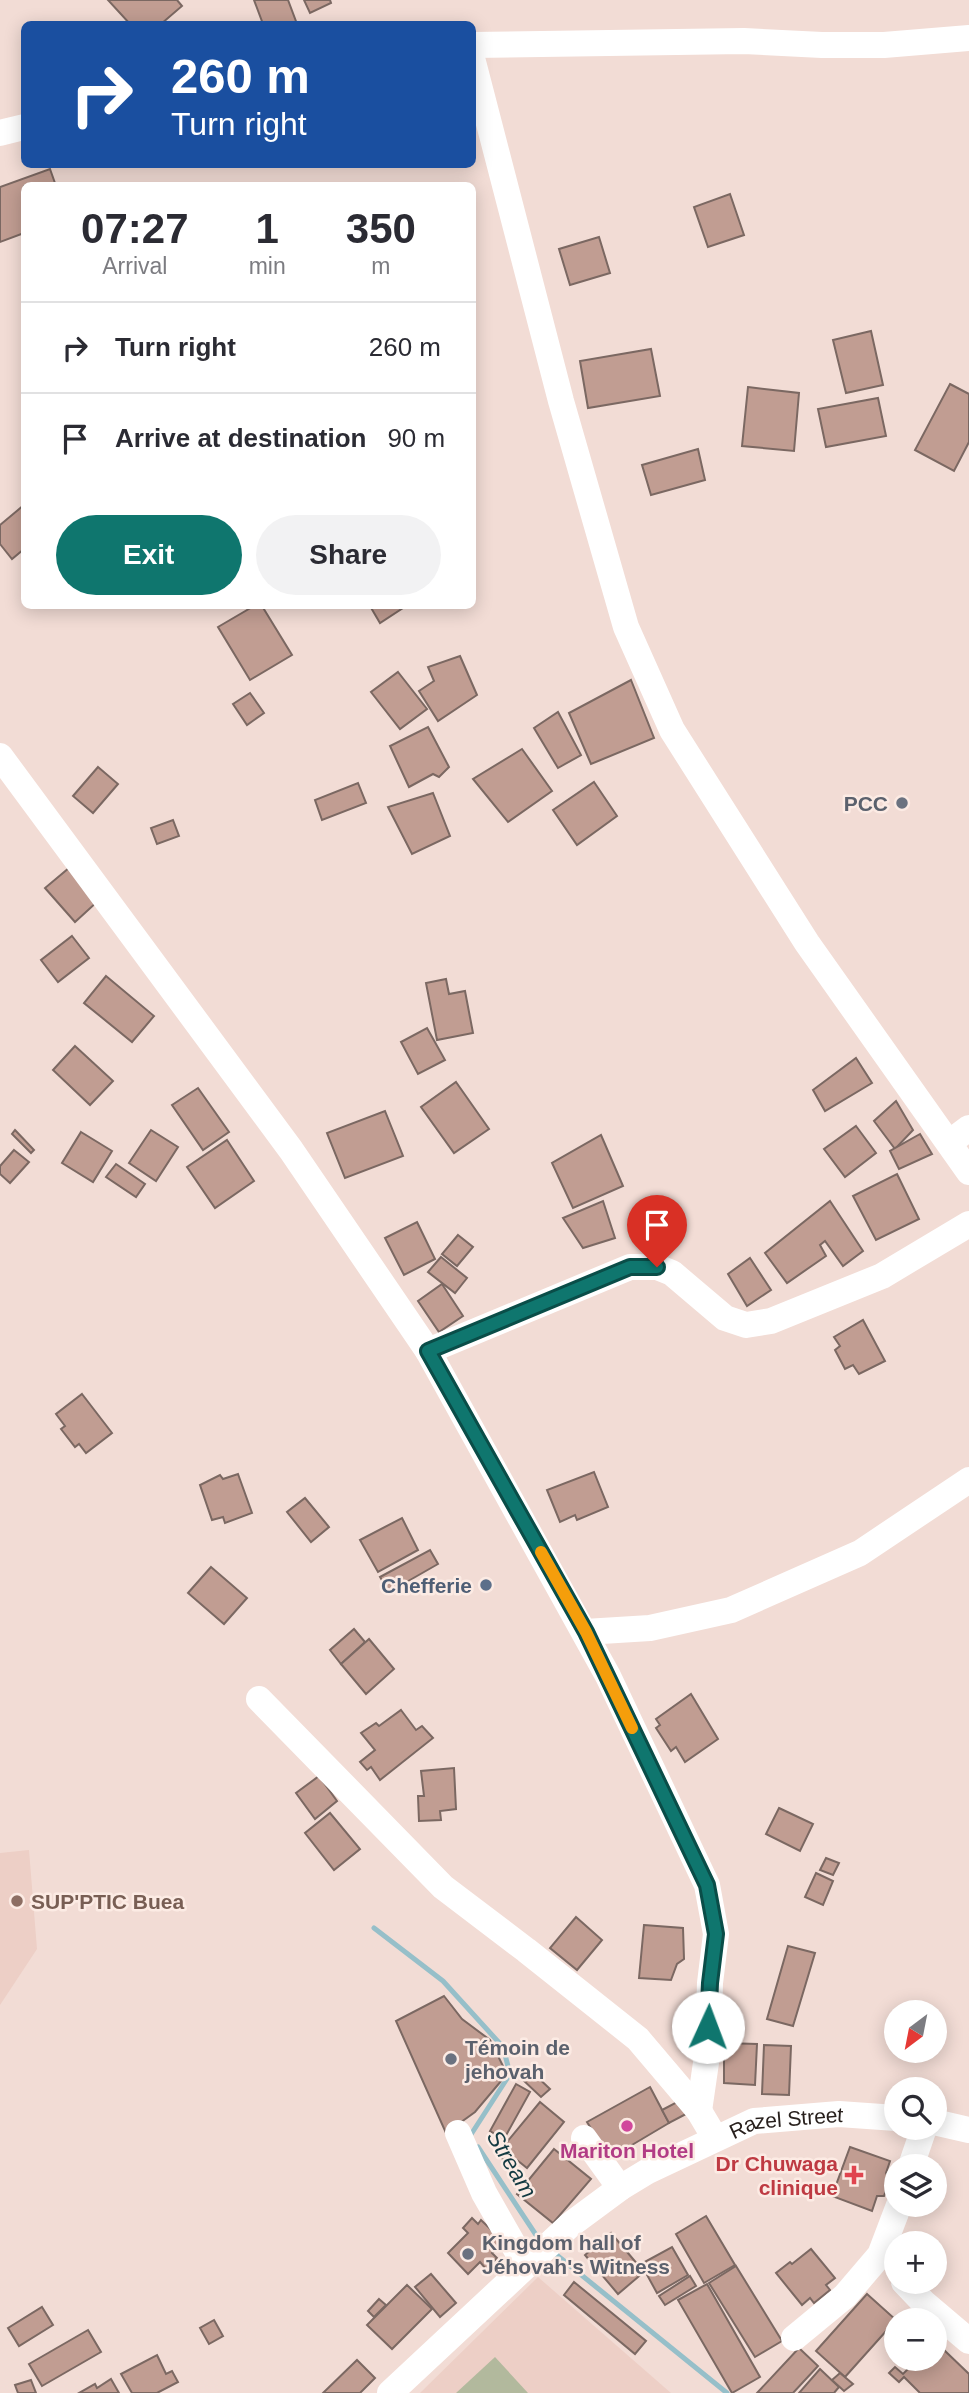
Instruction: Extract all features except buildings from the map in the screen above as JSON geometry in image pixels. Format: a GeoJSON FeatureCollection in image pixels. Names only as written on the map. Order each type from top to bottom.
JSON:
{"type":"FeatureCollection","features":[{"type":"Feature","properties":{"kind":"street"},"geometry":{"type":"LineString","coordinates":[[476,45],[744,41],[884,45],[969,38]]}},
{"type":"Feature","properties":{"kind":"street"},"geometry":{"type":"LineString","coordinates":[[476,73],[561,401],[626,627],[679,741],[807,943],[959,1136],[969,1172]]}},
{"type":"Feature","properties":{"kind":"street"},"geometry":{"type":"LineString","coordinates":[[0,133],[21,128]]}},
{"type":"Feature","properties":{"kind":"street"},"geometry":{"type":"LineString","coordinates":[[0,755],[291,1150],[428,1351],[586,1632],[707,1885],[716,1934],[710,1983],[708,2049],[699,2111]]}},
{"type":"Feature","properties":{"kind":"street"},"geometry":{"type":"LineString","coordinates":[[428,1351],[630,1267],[657,1267],[672,1273],[725,1318],[747,1325],[771,1321],[882,1276],[969,1224]]}},
{"type":"Feature","properties":{"kind":"street"},"geometry":{"type":"LineString","coordinates":[[586,1632],[650,1628],[731,1610],[860,1553],[969,1480]]}},
{"type":"Feature","properties":{"kind":"street"},"geometry":{"type":"LineString","coordinates":[[258,1699],[443,1887],[638,2039],[699,2111],[715,2138]]}},
{"type":"Feature","properties":{"kind":"street","name":"Razel Street"},"geometry":{"type":"LineString","coordinates":[[390,2393],[570,2225],[648,2171],[754,2121],[839,2114],[884,2117]]}},
{"type":"Feature","properties":{"kind":"street"},"geometry":{"type":"LineString","coordinates":[[947,2125],[969,2130]]}},
{"type":"Feature","properties":{"kind":"street"},"geometry":{"type":"LineString","coordinates":[[458,2133],[484,2193],[525,2265]]}},
{"type":"Feature","properties":{"kind":"street"},"geometry":{"type":"LineString","coordinates":[[584,2138],[620,2188]]}},
{"type":"Feature","properties":{"kind":"street"},"geometry":{"type":"LineString","coordinates":[[794,2338],[884,2267]]}},
{"type":"Feature","properties":{"kind":"street"},"geometry":{"type":"LineString","coordinates":[[915,2294],[969,2341]]}},
{"type":"Feature","properties":{"kind":"shaded area","name":"SUP'PTIC Buea"},"geometry":{"type":"Polygon","coordinates":[[[29,1850],[37,1949],[0,2005],[0,1853],[29,1850]]]}},
{"type":"Feature","properties":{"kind":"shaded area"},"geometry":{"type":"Polygon","coordinates":[[[538,2277],[671,2393],[420,2393],[538,2277]]]}},
{"type":"Feature","properties":{"kind":"green space"},"geometry":{"type":"Polygon","coordinates":[[[495,2357],[528,2393],[456,2393],[495,2357]]]}},
{"type":"Feature","properties":{"kind":"waterway","name":"Stream"},"geometry":{"type":"LineString","coordinates":[[374,1928],[443,1981],[503,2047],[510,2074],[470,2136]]}},
{"type":"Feature","properties":{"kind":"waterway","name":"Stream"},"geometry":{"type":"LineString","coordinates":[[478,2147],[540,2241]]}},
{"type":"Feature","properties":{"kind":"waterway","name":"Stream"},"geometry":{"type":"LineString","coordinates":[[553,2252],[727,2393]]}},
{"type":"Feature","properties":{"kind":"slow traffic"},"geometry":{"type":"LineString","coordinates":[[541,1552],[586,1632],[632,1728]]}},
{"type":"Feature","properties":{"kind":"place","name":"PCC"},"geometry":{"type":"Point","coordinates":[902,803]}},
{"type":"Feature","properties":{"kind":"place","name":"Chefferie"},"geometry":{"type":"Point","coordinates":[486,1585]}},
{"type":"Feature","properties":{"kind":"place","name":"SUP'PTIC Buea"},"geometry":{"type":"Point","coordinates":[17,1901]}},
{"type":"Feature","properties":{"kind":"place","name":"Témoin de jehovah"},"geometry":{"type":"Point","coordinates":[451,2059]}},
{"type":"Feature","properties":{"kind":"place","name":"Mariton Hotel"},"geometry":{"type":"Point","coordinates":[627,2126]}},
{"type":"Feature","properties":{"kind":"place","name":"Dr Chuwaga clinique"},"geometry":{"type":"Point","coordinates":[854,2175]}},
{"type":"Feature","properties":{"kind":"place","name":"Kingdom hall of Jéhovah's Witness"},"geometry":{"type":"Point","coordinates":[468,2254]}},
{"type":"Feature","properties":{"kind":"route"},"geometry":{"type":"LineString","coordinates":[[657,1267],[630,1267],[428,1351],[586,1632],[707,1885],[716,1934],[708,2027]]}}]}
